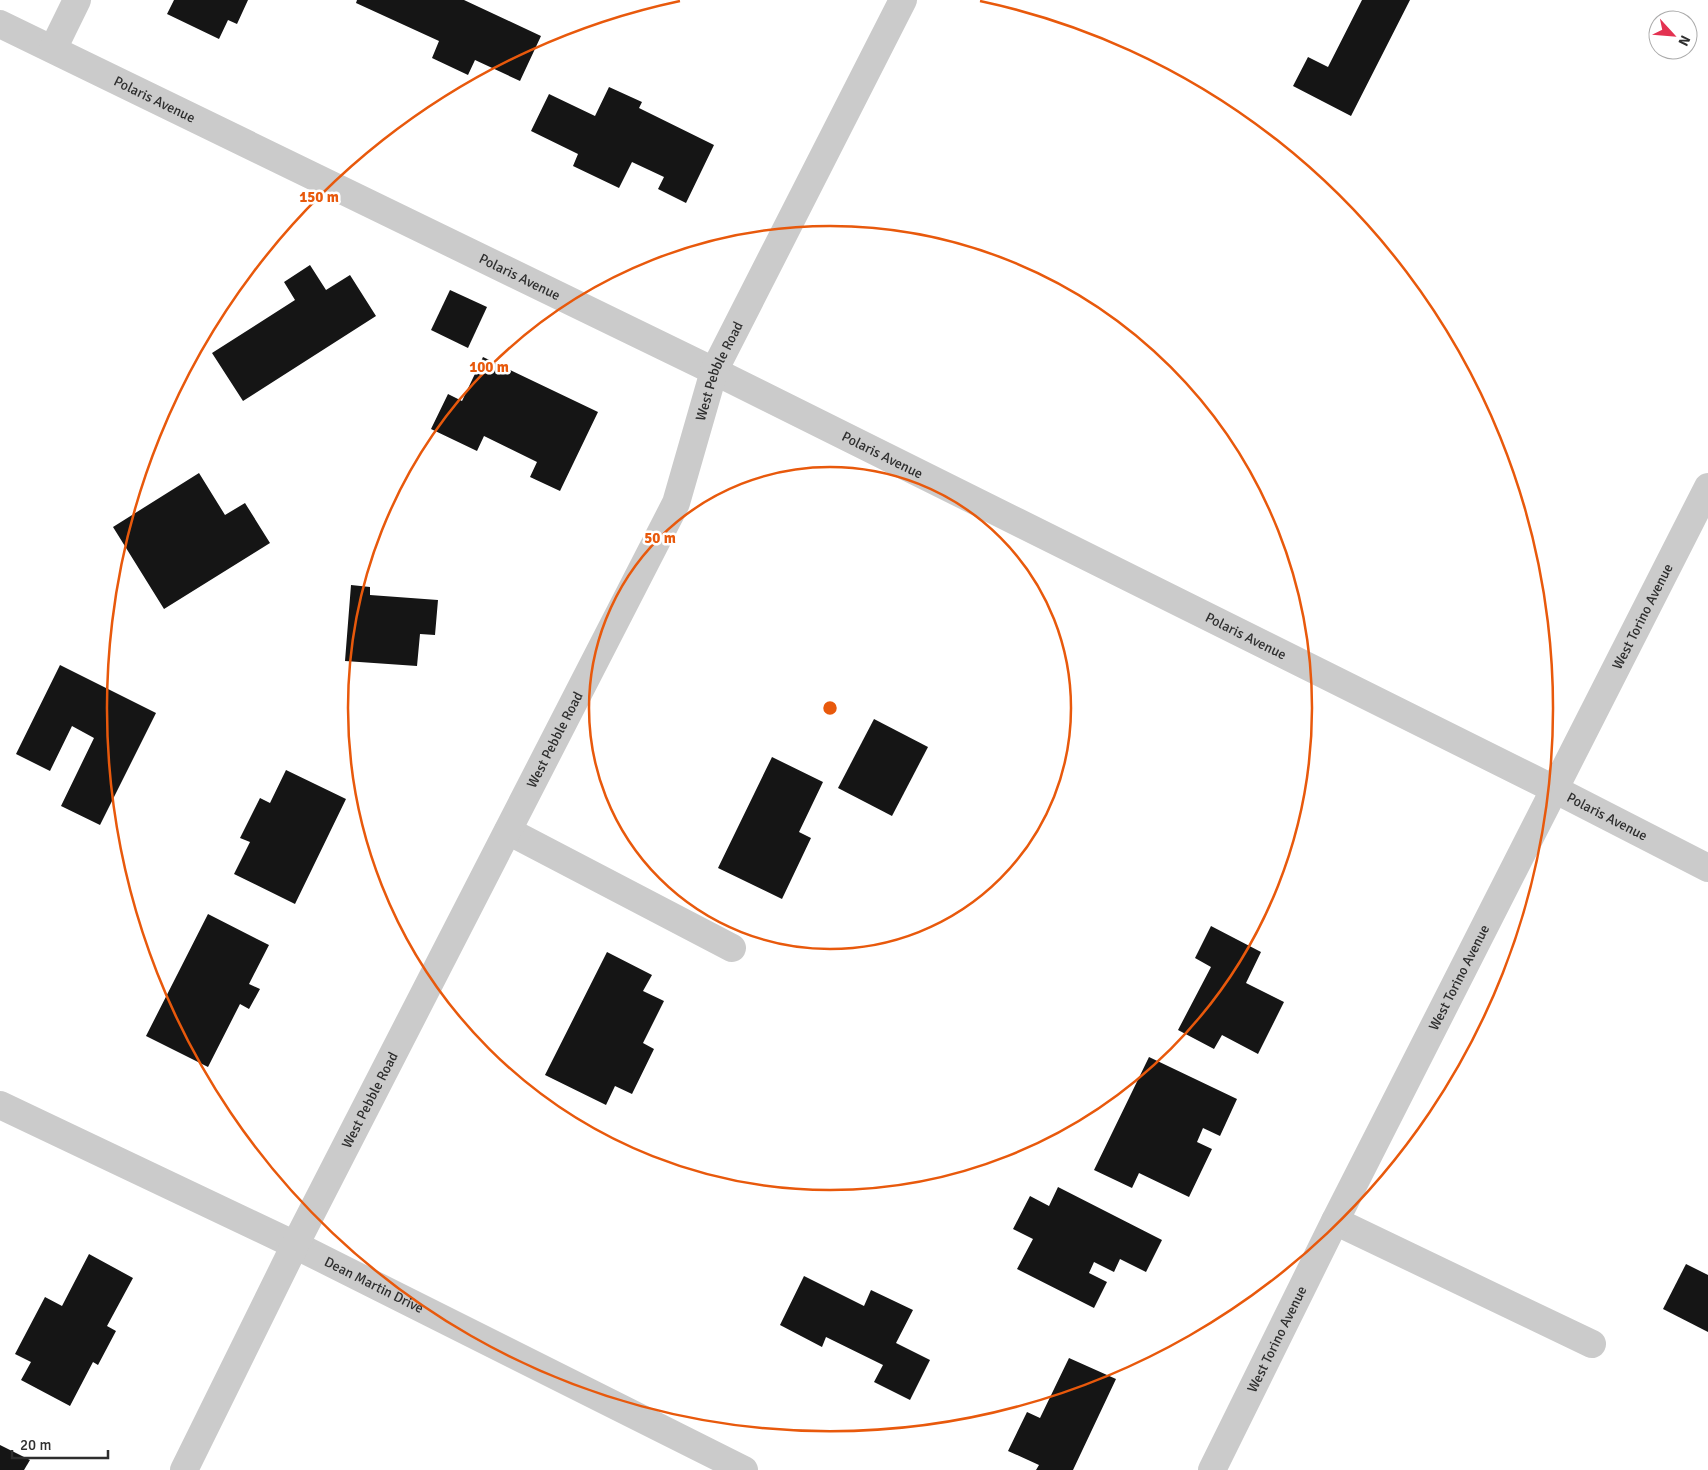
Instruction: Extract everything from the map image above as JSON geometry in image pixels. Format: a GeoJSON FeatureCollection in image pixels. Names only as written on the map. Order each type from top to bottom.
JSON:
{"type":"FeatureCollection","features":[{"type":"Feature","properties":{"kind":"street"},"geometry":{"type":"LineString","coordinates":[[53,49],[77,0]]}},
{"type":"Feature","properties":{"kind":"street","name":"West Pebble Road"},"geometry":{"type":"LineString","coordinates":[[184,1470],[295,1245],[676,503],[714,371],[903,0]]}},
{"type":"Feature","properties":{"kind":"street","name":"Polaris Avenue"},"geometry":{"type":"LineString","coordinates":[[0,24],[714,371],[1554,789],[1708,868]]}},
{"type":"Feature","properties":{"kind":"street","name":"West Torino Avenue"},"geometry":{"type":"LineString","coordinates":[[1212,1470],[1335,1221],[1708,487]]}},
{"type":"Feature","properties":{"kind":"street"},"geometry":{"type":"LineString","coordinates":[[508,831],[732,948]]}},
{"type":"Feature","properties":{"kind":"street","name":"Dean Martin Drive"},"geometry":{"type":"LineString","coordinates":[[0,1105],[295,1245],[744,1470]]}},
{"type":"Feature","properties":{"kind":"street"},"geometry":{"type":"LineString","coordinates":[[1335,1221],[1592,1344]]}},
{"type":"Feature","properties":{"kind":"building"},"geometry":{"type":"Polygon","coordinates":[[[174,0],[248,0],[237,24],[228,20],[219,39],[167,14],[174,0]]]}},
{"type":"Feature","properties":{"kind":"building"},"geometry":{"type":"Polygon","coordinates":[[[357,0],[464,0],[541,36],[520,81],[475,60],[468,75],[432,58],[439,41],[356,3],[357,0]]]}},
{"type":"Feature","properties":{"kind":"building"},"geometry":{"type":"Polygon","coordinates":[[[1362,0],[1410,0],[1351,116],[1293,86],[1308,57],[1328,67],[1362,0]]]}},
{"type":"Feature","properties":{"kind":"building"},"geometry":{"type":"Polygon","coordinates":[[[609,87],[642,102],[639,108],[714,145],[686,203],[658,189],[664,177],[632,162],[619,188],[573,166],[578,154],[531,131],[549,94],[595,116],[609,87]]]}},
{"type":"Feature","properties":{"kind":"building"},"geometry":{"type":"Polygon","coordinates":[[[310,265],[326,290],[350,275],[376,316],[243,401],[212,353],[295,300],[284,282],[310,265]]]}},
{"type":"Feature","properties":{"kind":"building"},"geometry":{"type":"Polygon","coordinates":[[[450,290],[487,307],[468,348],[431,330],[450,290]]]}},
{"type":"Feature","properties":{"kind":"building"},"geometry":{"type":"Polygon","coordinates":[[[483,357],[598,412],[560,491],[530,477],[537,462],[484,436],[477,451],[431,429],[448,394],[462,401],[483,357]]]}},
{"type":"Feature","properties":{"kind":"building"},"geometry":{"type":"Polygon","coordinates":[[[199,473],[225,515],[245,503],[270,543],[164,609],[113,527],[199,473]]]}},
{"type":"Feature","properties":{"kind":"building"},"geometry":{"type":"Polygon","coordinates":[[[351,585],[370,587],[370,595],[438,600],[435,635],[420,634],[417,666],[345,661],[351,585]]]}},
{"type":"Feature","properties":{"kind":"building"},"geometry":{"type":"Polygon","coordinates":[[[60,665],[156,713],[100,825],[61,806],[94,738],[72,726],[50,771],[16,754],[60,665]]]}},
{"type":"Feature","properties":{"kind":"building"},"geometry":{"type":"Polygon","coordinates":[[[874,719],[928,747],[892,816],[838,788],[874,719]]]}},
{"type":"Feature","properties":{"kind":"building"},"geometry":{"type":"Polygon","coordinates":[[[772,757],[823,782],[799,832],[811,838],[782,899],[718,868],[772,757]]]}},
{"type":"Feature","properties":{"kind":"building"},"geometry":{"type":"Polygon","coordinates":[[[286,770],[346,799],[295,904],[234,874],[250,842],[240,838],[260,798],[270,803],[286,770]]]}},
{"type":"Feature","properties":{"kind":"building"},"geometry":{"type":"Polygon","coordinates":[[[208,914],[269,945],[249,984],[260,989],[249,1009],[240,1004],[208,1067],[146,1036],[208,914]]]}},
{"type":"Feature","properties":{"kind":"building"},"geometry":{"type":"Polygon","coordinates":[[[1211,926],[1261,952],[1246,983],[1284,1002],[1258,1054],[1222,1035],[1214,1049],[1178,1030],[1211,967],[1195,958],[1211,926]]]}},
{"type":"Feature","properties":{"kind":"building"},"geometry":{"type":"Polygon","coordinates":[[[607,952],[652,975],[643,991],[664,1001],[643,1043],[654,1049],[632,1094],[615,1086],[606,1105],[545,1075],[607,952]]]}},
{"type":"Feature","properties":{"kind":"building"},"geometry":{"type":"Polygon","coordinates":[[[1149,1057],[1237,1099],[1220,1136],[1203,1128],[1197,1142],[1212,1149],[1189,1197],[1139,1173],[1132,1188],[1094,1170],[1149,1057]]]}},
{"type":"Feature","properties":{"kind":"building"},"geometry":{"type":"Polygon","coordinates":[[[1058,1187],[1162,1240],[1146,1272],[1120,1259],[1114,1272],[1094,1262],[1089,1273],[1107,1282],[1094,1308],[1017,1269],[1033,1239],[1013,1229],[1030,1196],[1049,1206],[1058,1187]]]}},
{"type":"Feature","properties":{"kind":"building"},"geometry":{"type":"Polygon","coordinates":[[[89,1254],[133,1278],[107,1326],[116,1331],[98,1365],[93,1362],[70,1406],[21,1380],[31,1362],[15,1354],[45,1297],[62,1306],[89,1254]]]}},
{"type":"Feature","properties":{"kind":"building"},"geometry":{"type":"Polygon","coordinates":[[[1686,1264],[1708,1275],[1708,1332],[1663,1309],[1686,1264]]]}},
{"type":"Feature","properties":{"kind":"building"},"geometry":{"type":"Polygon","coordinates":[[[804,1276],[864,1306],[871,1290],[913,1310],[896,1343],[930,1360],[910,1400],[874,1382],[883,1365],[826,1337],[822,1347],[780,1325],[804,1276]]]}},
{"type":"Feature","properties":{"kind":"building"},"geometry":{"type":"Polygon","coordinates":[[[1069,1358],[1116,1379],[1073,1470],[1036,1470],[1039,1465],[1008,1451],[1027,1412],[1040,1418],[1069,1358]]]}},
{"type":"Feature","properties":{"kind":"building"},"geometry":{"type":"Polygon","coordinates":[[[0,1445],[30,1460],[24,1470],[0,1470],[0,1445]]]}}]}
